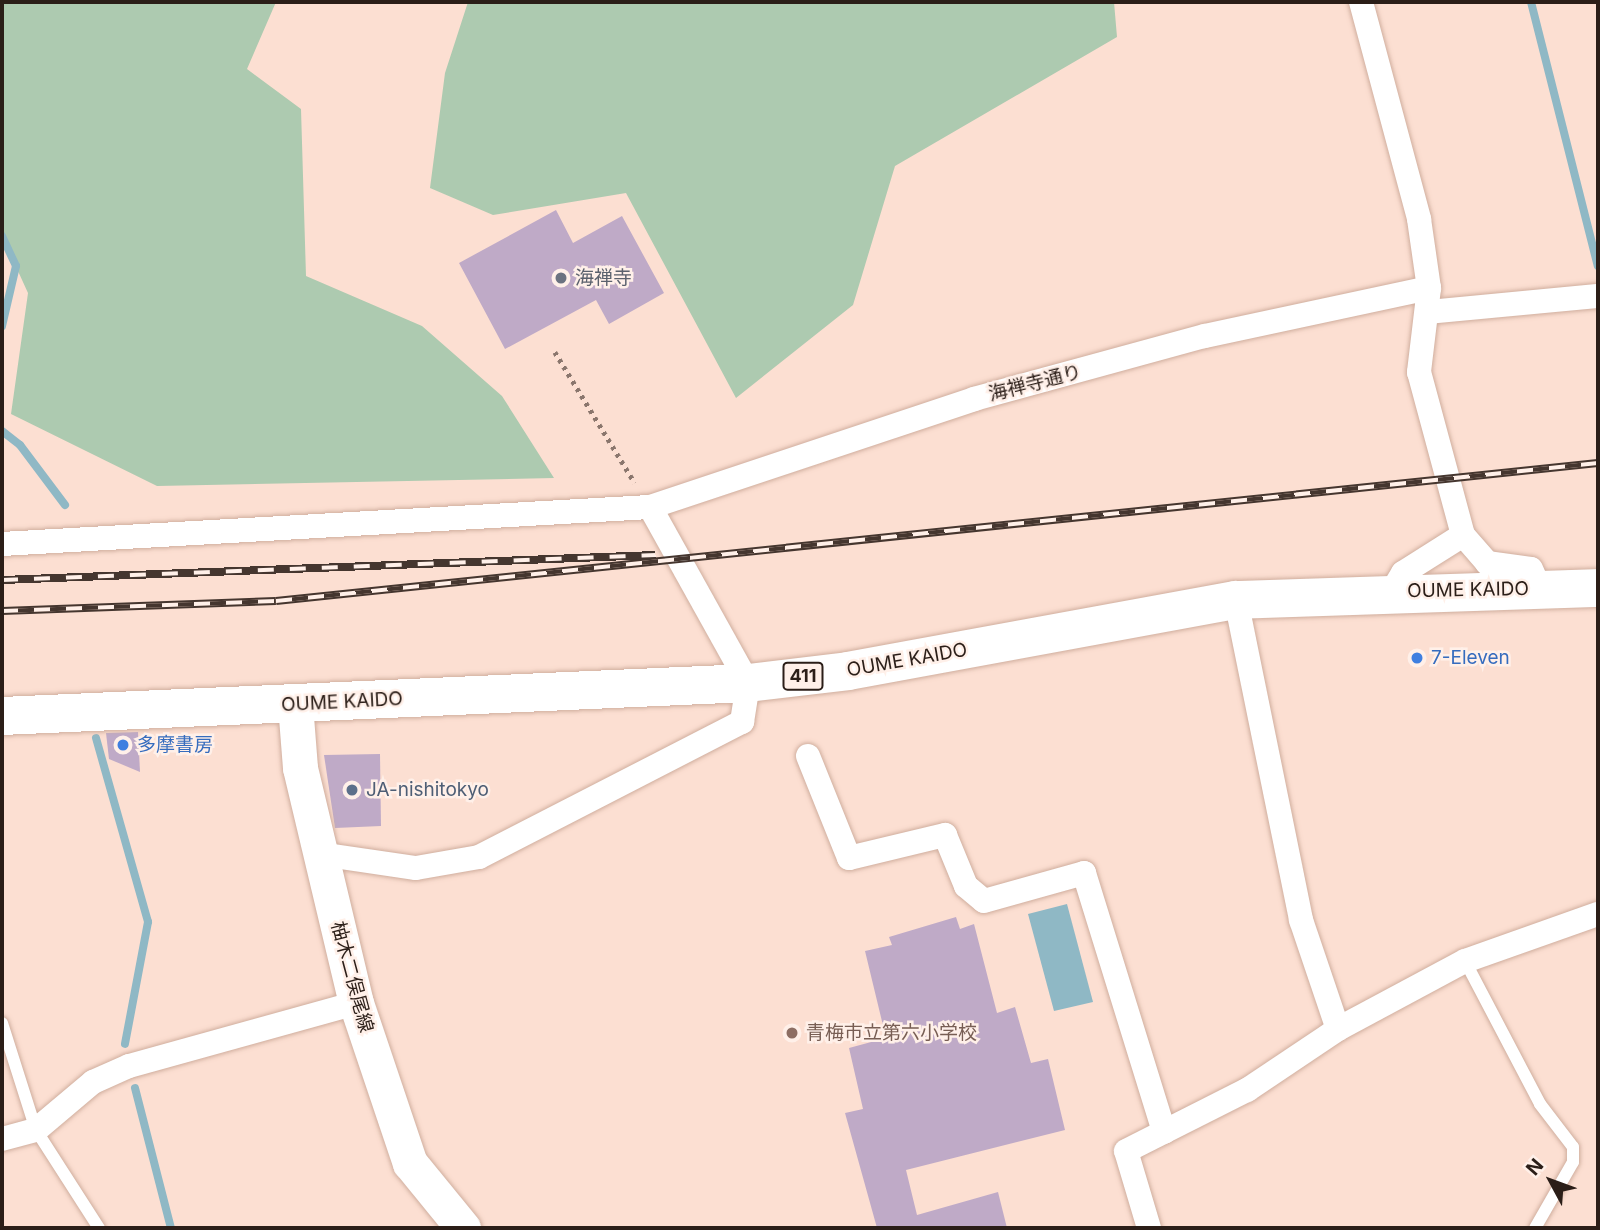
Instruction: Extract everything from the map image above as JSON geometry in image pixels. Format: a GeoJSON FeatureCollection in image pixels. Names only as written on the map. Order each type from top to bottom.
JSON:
{"type":"FeatureCollection","features":[{"type":"Feature","properties":{"kind":"highway","name":"OUME KAIDO"},"geometry":{"type":"LineString","coordinates":[[2,716],[748,683],[848,671],[1236,600],[1392,591],[1598,588]]}},
{"type":"Feature","properties":{"kind":"main road","name":"柚木二俣尾線"},"geometry":{"type":"LineString","coordinates":[[295,704],[300,768],[356,1003],[410,1163],[463,1228]]}},
{"type":"Feature","properties":{"kind":"street"},"geometry":{"type":"LineString","coordinates":[[1361,2],[1419,219],[1429,288],[1419,372],[1463,535],[1487,563],[1531,569],[1541,589]]}},
{"type":"Feature","properties":{"kind":"street","name":"海禅寺通り"},"geometry":{"type":"LineString","coordinates":[[2,544],[650,507],[974,399],[1205,335],[1429,288]]}},
{"type":"Feature","properties":{"kind":"street"},"geometry":{"type":"LineString","coordinates":[[1428,312],[1594,296]]}},
{"type":"Feature","properties":{"kind":"street"},"geometry":{"type":"LineString","coordinates":[[320,854],[416,868],[479,857],[742,722],[748,683],[650,507]]}},
{"type":"Feature","properties":{"kind":"street"},"geometry":{"type":"LineString","coordinates":[[1392,591],[1403,573],[1463,535]]}},
{"type":"Feature","properties":{"kind":"street"},"geometry":{"type":"LineString","coordinates":[[1236,600],[1301,920],[1338,1029]]}},
{"type":"Feature","properties":{"kind":"street"},"geometry":{"type":"LineString","coordinates":[[808,756],[849,858],[945,835],[966,886],[984,901],[1084,873],[1164,1132]]}},
{"type":"Feature","properties":{"kind":"street"},"geometry":{"type":"LineString","coordinates":[[1149,1228],[1126,1151],[1247,1090],[1338,1029],[1465,961],[1598,914]]}},
{"type":"Feature","properties":{"kind":"street"},"geometry":{"type":"LineString","coordinates":[[2,1139],[36,1130],[93,1082],[129,1066],[356,1003]]}},
{"type":"Feature","properties":{"kind":"lane"},"geometry":{"type":"LineString","coordinates":[[1465,961],[1540,1104],[1573,1147],[1573,1162],[1535,1228]]}},
{"type":"Feature","properties":{"kind":"lane"},"geometry":{"type":"LineString","coordinates":[[2,1023],[36,1130],[99,1228]]}},
{"type":"Feature","properties":{"kind":"path"},"geometry":{"type":"LineString","coordinates":[[555,352],[650,507]]}},
{"type":"Feature","properties":{"kind":"green space"},"geometry":{"type":"Polygon","coordinates":[[[2,2],[276,2],[247,69],[301,109],[306,276],[422,326],[502,396],[554,478],[157,486],[11,414],[28,293],[2,236],[2,2]]]}},
{"type":"Feature","properties":{"kind":"green space"},"geometry":{"type":"Polygon","coordinates":[[[468,2],[1114,2],[1117,37],[895,166],[853,305],[736,398],[626,193],[493,215],[430,188],[445,73],[468,2]]]}},
{"type":"Feature","properties":{"kind":"water"},"geometry":{"type":"Polygon","coordinates":[[[1067,904],[1093,1002],[1054,1011],[1028,914],[1067,904]]]}},
{"type":"Feature","properties":{"kind":"building","name":"海禅寺"},"geometry":{"type":"Polygon","coordinates":[[[556,210],[573,243],[622,216],[664,293],[609,324],[596,300],[505,349],[459,263],[556,210]]]}},
{"type":"Feature","properties":{"kind":"building","name":"多摩書房"},"geometry":{"type":"Polygon","coordinates":[[[138,732],[140,772],[109,759],[106,733],[138,732]]]}},
{"type":"Feature","properties":{"kind":"building"},"geometry":{"type":"Polygon","coordinates":[[[380,754],[381,826],[335,828],[324,755],[380,754]]]}},
{"type":"Feature","properties":{"kind":"building"},"geometry":{"type":"Polygon","coordinates":[[[956,917],[960,929],[974,924],[997,1013],[1015,1007],[1031,1063],[1048,1059],[1065,1130],[906,1170],[917,1215],[998,1192],[1007,1228],[877,1228],[845,1113],[863,1109],[849,1048],[886,1038],[865,951],[892,945],[889,937],[956,917]]]}},
{"type":"Feature","properties":{"kind":"waterway"},"geometry":{"type":"LineString","coordinates":[[1531,2],[1598,266]]}},
{"type":"Feature","properties":{"kind":"waterway"},"geometry":{"type":"LineString","coordinates":[[2,236],[16,266],[2,326]]}},
{"type":"Feature","properties":{"kind":"waterway"},"geometry":{"type":"LineString","coordinates":[[2,431],[20,445],[65,505]]}},
{"type":"Feature","properties":{"kind":"waterway"},"geometry":{"type":"LineString","coordinates":[[96,738],[148,922],[125,1044]]}},
{"type":"Feature","properties":{"kind":"waterway"},"geometry":{"type":"LineString","coordinates":[[135,1088],[171,1228]]}},
{"type":"Feature","properties":{"kind":"railway"},"geometry":{"type":"LineString","coordinates":[[2,611],[276,601],[1598,463]]}},
{"type":"Feature","properties":{"kind":"railway"},"geometry":{"type":"LineString","coordinates":[[2,580],[656,555]]}},
{"type":"Feature","properties":{"kind":"place","name":"海禅寺"},"geometry":{"type":"Point","coordinates":[561,278]}},
{"type":"Feature","properties":{"kind":"place","name":"7-Eleven"},"geometry":{"type":"Point","coordinates":[1417,658]}},
{"type":"Feature","properties":{"kind":"place","name":"多摩書房"},"geometry":{"type":"Point","coordinates":[123,745]}},
{"type":"Feature","properties":{"kind":"place","name":"JA-nishitokyo"},"geometry":{"type":"Point","coordinates":[352,790]}},
{"type":"Feature","properties":{"kind":"place","name":"青梅市立第六小学校"},"geometry":{"type":"Point","coordinates":[792,1033]}}]}
